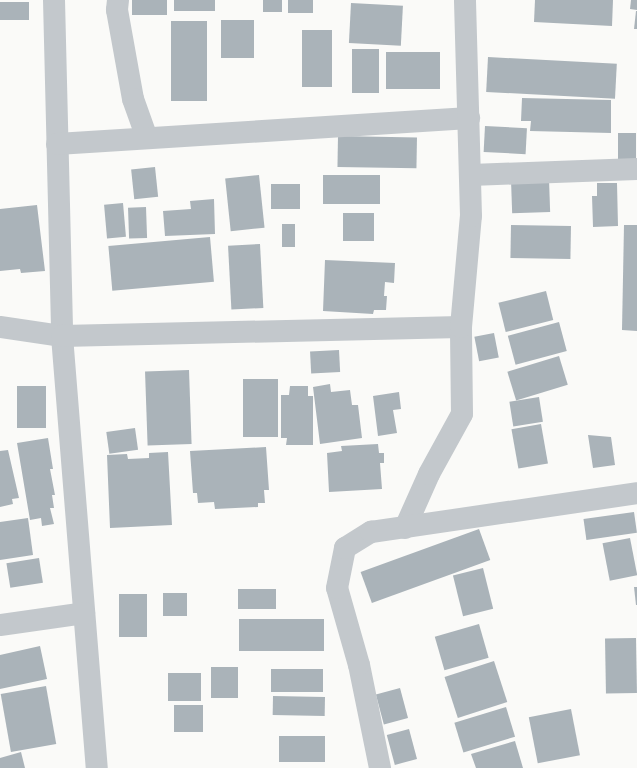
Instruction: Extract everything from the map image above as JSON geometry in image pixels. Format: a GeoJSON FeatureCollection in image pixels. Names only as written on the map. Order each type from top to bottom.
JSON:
{"type":"FeatureCollection","features":[{"type":"Feature","properties":{"kind":"street"},"geometry":{"type":"LineString","coordinates":[[54,0],[62,336],[97,768]]}},
{"type":"Feature","properties":{"kind":"street"},"geometry":{"type":"LineString","coordinates":[[118,0],[117,10],[133,99],[147,138]]}},
{"type":"Feature","properties":{"kind":"street"},"geometry":{"type":"LineString","coordinates":[[405,528],[429,474],[462,414],[461,327],[471,216],[470,118],[465,0]]}},
{"type":"Feature","properties":{"kind":"street"},"geometry":{"type":"LineString","coordinates":[[57,144],[470,118]]}},
{"type":"Feature","properties":{"kind":"street"},"geometry":{"type":"LineString","coordinates":[[471,175],[637,169]]}},
{"type":"Feature","properties":{"kind":"street"},"geometry":{"type":"LineString","coordinates":[[0,327],[62,336],[461,327]]}},
{"type":"Feature","properties":{"kind":"street"},"geometry":{"type":"LineString","coordinates":[[380,768],[359,665],[337,588],[345,548],[371,532],[637,494]]}},
{"type":"Feature","properties":{"kind":"street"},"geometry":{"type":"LineString","coordinates":[[0,625],[84,613]]}},
{"type":"Feature","properties":{"kind":"building"},"geometry":{"type":"Polygon","coordinates":[[[132,0],[167,0],[167,15],[132,15],[132,0]]]}},
{"type":"Feature","properties":{"kind":"building"},"geometry":{"type":"Polygon","coordinates":[[[174,0],[215,0],[215,11],[174,11],[174,0]]]}},
{"type":"Feature","properties":{"kind":"building"},"geometry":{"type":"Polygon","coordinates":[[[263,0],[282,0],[282,12],[263,12],[263,0]]]}},
{"type":"Feature","properties":{"kind":"building"},"geometry":{"type":"Polygon","coordinates":[[[288,0],[313,0],[313,13],[288,13],[288,0]]]}},
{"type":"Feature","properties":{"kind":"building"},"geometry":{"type":"Polygon","coordinates":[[[535,0],[613,0],[612,26],[534,22],[535,0]]]}},
{"type":"Feature","properties":{"kind":"building"},"geometry":{"type":"Polygon","coordinates":[[[631,0],[637,0],[637,10],[630,9],[631,0]]]}},
{"type":"Feature","properties":{"kind":"building"},"geometry":{"type":"Polygon","coordinates":[[[0,2],[29,2],[29,20],[0,20],[0,2]]]}},
{"type":"Feature","properties":{"kind":"building"},"geometry":{"type":"Polygon","coordinates":[[[351,3],[403,6],[401,46],[349,43],[351,3]]]}},
{"type":"Feature","properties":{"kind":"building"},"geometry":{"type":"Polygon","coordinates":[[[636,11],[637,29],[634,29],[636,11]]]}},
{"type":"Feature","properties":{"kind":"building"},"geometry":{"type":"Polygon","coordinates":[[[221,20],[254,20],[254,58],[221,58],[221,20]]]}},
{"type":"Feature","properties":{"kind":"building"},"geometry":{"type":"Polygon","coordinates":[[[171,21],[207,21],[207,101],[171,101],[171,21]]]}},
{"type":"Feature","properties":{"kind":"building"},"geometry":{"type":"Polygon","coordinates":[[[302,30],[332,30],[332,87],[302,87],[302,30]]]}},
{"type":"Feature","properties":{"kind":"building"},"geometry":{"type":"Polygon","coordinates":[[[352,49],[379,49],[379,93],[352,93],[352,49]]]}},
{"type":"Feature","properties":{"kind":"building"},"geometry":{"type":"Polygon","coordinates":[[[386,52],[440,52],[440,89],[386,89],[386,52]]]}},
{"type":"Feature","properties":{"kind":"building"},"geometry":{"type":"Polygon","coordinates":[[[488,57],[617,64],[615,99],[486,92],[488,57]]]}},
{"type":"Feature","properties":{"kind":"building"},"geometry":{"type":"Polygon","coordinates":[[[522,98],[611,100],[611,133],[530,131],[531,121],[521,121],[522,98]]]}},
{"type":"Feature","properties":{"kind":"building"},"geometry":{"type":"Polygon","coordinates":[[[485,126],[527,128],[526,154],[484,152],[485,126]]]}},
{"type":"Feature","properties":{"kind":"building"},"geometry":{"type":"Polygon","coordinates":[[[618,133],[636,133],[636,167],[618,167],[618,133]]]}},
{"type":"Feature","properties":{"kind":"building"},"geometry":{"type":"Polygon","coordinates":[[[338,136],[417,137],[416,168],[337,167],[338,136]]]}},
{"type":"Feature","properties":{"kind":"building"},"geometry":{"type":"Polygon","coordinates":[[[155,167],[158,197],[134,199],[131,170],[155,167]]]}},
{"type":"Feature","properties":{"kind":"building"},"geometry":{"type":"Polygon","coordinates":[[[259,175],[265,228],[231,231],[225,179],[259,175]]]}},
{"type":"Feature","properties":{"kind":"building"},"geometry":{"type":"Polygon","coordinates":[[[323,175],[380,175],[380,204],[323,204],[323,175]]]}},
{"type":"Feature","properties":{"kind":"building"},"geometry":{"type":"Polygon","coordinates":[[[549,179],[550,212],[512,213],[511,180],[549,179]]]}},
{"type":"Feature","properties":{"kind":"building"},"geometry":{"type":"Polygon","coordinates":[[[597,183],[617,183],[618,226],[593,227],[592,196],[597,196],[597,183]]]}},
{"type":"Feature","properties":{"kind":"building"},"geometry":{"type":"Polygon","coordinates":[[[271,184],[300,184],[300,209],[271,209],[271,184]]]}},
{"type":"Feature","properties":{"kind":"building"},"geometry":{"type":"Polygon","coordinates":[[[214,199],[215,234],[165,236],[163,211],[191,209],[190,201],[214,199]]]}},
{"type":"Feature","properties":{"kind":"building"},"geometry":{"type":"Polygon","coordinates":[[[123,203],[126,237],[107,239],[104,205],[123,203]]]}},
{"type":"Feature","properties":{"kind":"building"},"geometry":{"type":"Polygon","coordinates":[[[37,205],[45,271],[21,273],[20,269],[0,271],[0,209],[37,205]]]}},
{"type":"Feature","properties":{"kind":"building"},"geometry":{"type":"Polygon","coordinates":[[[146,207],[147,238],[129,239],[128,208],[146,207]]]}},
{"type":"Feature","properties":{"kind":"building"},"geometry":{"type":"Polygon","coordinates":[[[343,213],[374,213],[374,241],[343,241],[343,213]]]}},
{"type":"Feature","properties":{"kind":"building"},"geometry":{"type":"Polygon","coordinates":[[[282,224],[295,224],[295,247],[282,247],[282,224]]]}},
{"type":"Feature","properties":{"kind":"building"},"geometry":{"type":"Polygon","coordinates":[[[511,225],[571,226],[570,259],[510,258],[511,225]]]}},
{"type":"Feature","properties":{"kind":"building"},"geometry":{"type":"Polygon","coordinates":[[[624,225],[637,225],[637,331],[622,330],[624,225]]]}},
{"type":"Feature","properties":{"kind":"building"},"geometry":{"type":"Polygon","coordinates":[[[210,237],[214,282],[112,291],[108,246],[210,237]]]}},
{"type":"Feature","properties":{"kind":"building"},"geometry":{"type":"Polygon","coordinates":[[[260,244],[263,308],[231,310],[228,246],[260,244]]]}},
{"type":"Feature","properties":{"kind":"building"},"geometry":{"type":"Polygon","coordinates":[[[325,260],[395,263],[394,283],[385,282],[384,296],[387,296],[386,310],[374,310],[373,314],[323,311],[325,260]]]}},
{"type":"Feature","properties":{"kind":"building"},"geometry":{"type":"Polygon","coordinates":[[[546,291],[553,320],[506,332],[498,303],[546,291]]]}},
{"type":"Feature","properties":{"kind":"building"},"geometry":{"type":"Polygon","coordinates":[[[559,322],[567,351],[516,365],[508,336],[559,322]]]}},
{"type":"Feature","properties":{"kind":"building"},"geometry":{"type":"Polygon","coordinates":[[[494,333],[499,358],[479,361],[474,337],[494,333]]]}},
{"type":"Feature","properties":{"kind":"building"},"geometry":{"type":"Polygon","coordinates":[[[339,350],[340,372],[311,373],[310,352],[339,350]]]}},
{"type":"Feature","properties":{"kind":"building"},"geometry":{"type":"Polygon","coordinates":[[[559,356],[568,385],[516,400],[507,372],[559,356]]]}},
{"type":"Feature","properties":{"kind":"building"},"geometry":{"type":"Polygon","coordinates":[[[189,370],[192,444],[148,445],[145,372],[189,370]]]}},
{"type":"Feature","properties":{"kind":"building"},"geometry":{"type":"Polygon","coordinates":[[[243,379],[278,379],[278,437],[243,437],[243,379]]]}},
{"type":"Feature","properties":{"kind":"building"},"geometry":{"type":"Polygon","coordinates":[[[330,384],[331,392],[350,390],[352,405],[358,405],[362,438],[320,444],[313,387],[330,384]]]}},
{"type":"Feature","properties":{"kind":"building"},"geometry":{"type":"Polygon","coordinates":[[[17,386],[46,386],[46,428],[17,428],[17,386]]]}},
{"type":"Feature","properties":{"kind":"building"},"geometry":{"type":"Polygon","coordinates":[[[290,386],[308,386],[308,396],[313,396],[313,445],[286,445],[287,438],[281,438],[281,395],[289,395],[290,386]]]}},
{"type":"Feature","properties":{"kind":"building"},"geometry":{"type":"Polygon","coordinates":[[[399,392],[401,409],[393,410],[397,433],[378,436],[373,396],[399,392]]]}},
{"type":"Feature","properties":{"kind":"building"},"geometry":{"type":"Polygon","coordinates":[[[539,397],[543,422],[513,426],[509,402],[539,397]]]}},
{"type":"Feature","properties":{"kind":"building"},"geometry":{"type":"Polygon","coordinates":[[[541,424],[548,463],[518,469],[511,429],[541,424]]]}},
{"type":"Feature","properties":{"kind":"building"},"geometry":{"type":"Polygon","coordinates":[[[135,428],[138,450],[109,454],[106,432],[135,428]]]}},
{"type":"Feature","properties":{"kind":"building"},"geometry":{"type":"Polygon","coordinates":[[[588,435],[611,437],[615,465],[593,468],[588,435]]]}},
{"type":"Feature","properties":{"kind":"building"},"geometry":{"type":"Polygon","coordinates":[[[48,438],[53,469],[50,469],[55,495],[52,495],[54,508],[50,508],[54,524],[42,526],[41,518],[30,520],[17,443],[48,438]]]}},
{"type":"Feature","properties":{"kind":"building"},"geometry":{"type":"Polygon","coordinates":[[[378,444],[379,453],[384,453],[384,463],[380,463],[382,489],[329,492],[327,453],[342,451],[341,446],[378,444]]]}},
{"type":"Feature","properties":{"kind":"building"},"geometry":{"type":"Polygon","coordinates":[[[266,447],[269,490],[264,490],[265,503],[258,503],[258,507],[215,509],[214,502],[198,503],[197,493],[193,493],[190,451],[266,447]]]}},
{"type":"Feature","properties":{"kind":"building"},"geometry":{"type":"Polygon","coordinates":[[[8,450],[19,498],[12,499],[13,504],[0,507],[0,451],[8,450]]]}},
{"type":"Feature","properties":{"kind":"building"},"geometry":{"type":"Polygon","coordinates":[[[168,452],[172,525],[110,528],[107,455],[127,454],[128,459],[149,458],[149,453],[168,452]]]}},
{"type":"Feature","properties":{"kind":"building"},"geometry":{"type":"Polygon","coordinates":[[[634,512],[637,533],[586,540],[583,519],[634,512]]]}},
{"type":"Feature","properties":{"kind":"building"},"geometry":{"type":"Polygon","coordinates":[[[28,518],[33,555],[0,560],[0,522],[28,518]]]}},
{"type":"Feature","properties":{"kind":"building"},"geometry":{"type":"Polygon","coordinates":[[[479,529],[490,560],[372,603],[361,572],[479,529]]]}},
{"type":"Feature","properties":{"kind":"building"},"geometry":{"type":"Polygon","coordinates":[[[630,538],[637,575],[610,581],[603,543],[630,538]]]}},
{"type":"Feature","properties":{"kind":"building"},"geometry":{"type":"Polygon","coordinates":[[[39,558],[43,583],[10,588],[6,563],[39,558]]]}},
{"type":"Feature","properties":{"kind":"building"},"geometry":{"type":"Polygon","coordinates":[[[483,568],[493,609],[463,616],[453,575],[483,568]]]}},
{"type":"Feature","properties":{"kind":"building"},"geometry":{"type":"Polygon","coordinates":[[[634,587],[637,587],[637,605],[636,605],[634,587]]]}},
{"type":"Feature","properties":{"kind":"building"},"geometry":{"type":"Polygon","coordinates":[[[238,589],[276,589],[276,609],[238,609],[238,589]]]}},
{"type":"Feature","properties":{"kind":"building"},"geometry":{"type":"Polygon","coordinates":[[[163,593],[187,593],[187,616],[163,616],[163,593]]]}},
{"type":"Feature","properties":{"kind":"building"},"geometry":{"type":"Polygon","coordinates":[[[119,594],[147,594],[147,637],[119,637],[119,594]]]}},
{"type":"Feature","properties":{"kind":"building"},"geometry":{"type":"Polygon","coordinates":[[[239,619],[324,619],[324,651],[239,651],[239,619]]]}},
{"type":"Feature","properties":{"kind":"building"},"geometry":{"type":"Polygon","coordinates":[[[479,624],[489,658],[444,670],[435,637],[479,624]]]}},
{"type":"Feature","properties":{"kind":"building"},"geometry":{"type":"Polygon","coordinates":[[[636,638],[637,693],[606,694],[605,639],[636,638]]]}},
{"type":"Feature","properties":{"kind":"building"},"geometry":{"type":"Polygon","coordinates":[[[40,646],[47,679],[0,689],[0,655],[40,646]]]}},
{"type":"Feature","properties":{"kind":"building"},"geometry":{"type":"Polygon","coordinates":[[[494,661],[507,702],[458,718],[445,677],[494,661]]]}},
{"type":"Feature","properties":{"kind":"building"},"geometry":{"type":"Polygon","coordinates":[[[211,667],[238,667],[238,698],[211,698],[211,667]]]}},
{"type":"Feature","properties":{"kind":"building"},"geometry":{"type":"Polygon","coordinates":[[[271,669],[323,669],[323,692],[271,692],[271,669]]]}},
{"type":"Feature","properties":{"kind":"building"},"geometry":{"type":"Polygon","coordinates":[[[168,673],[201,673],[201,701],[168,701],[168,673]]]}},
{"type":"Feature","properties":{"kind":"building"},"geometry":{"type":"Polygon","coordinates":[[[46,686],[56,744],[11,752],[1,694],[46,686]]]}},
{"type":"Feature","properties":{"kind":"building"},"geometry":{"type":"Polygon","coordinates":[[[400,688],[408,718],[384,724],[376,694],[400,688]]]}},
{"type":"Feature","properties":{"kind":"building"},"geometry":{"type":"Polygon","coordinates":[[[273,696],[325,697],[325,716],[273,715],[273,696]]]}},
{"type":"Feature","properties":{"kind":"building"},"geometry":{"type":"Polygon","coordinates":[[[174,705],[203,705],[203,732],[174,732],[174,705]]]}},
{"type":"Feature","properties":{"kind":"building"},"geometry":{"type":"Polygon","coordinates":[[[506,707],[515,737],[463,752],[454,723],[506,707]]]}},
{"type":"Feature","properties":{"kind":"building"},"geometry":{"type":"Polygon","coordinates":[[[571,709],[580,755],[538,763],[529,717],[571,709]]]}},
{"type":"Feature","properties":{"kind":"building"},"geometry":{"type":"Polygon","coordinates":[[[409,729],[417,759],[395,765],[387,735],[409,729]]]}},
{"type":"Feature","properties":{"kind":"building"},"geometry":{"type":"Polygon","coordinates":[[[279,736],[325,736],[325,762],[279,762],[279,736]]]}},
{"type":"Feature","properties":{"kind":"building"},"geometry":{"type":"Polygon","coordinates":[[[515,741],[523,768],[476,768],[471,754],[515,741]]]}},
{"type":"Feature","properties":{"kind":"building"},"geometry":{"type":"Polygon","coordinates":[[[21,752],[25,768],[0,768],[0,758],[21,752]]]}}]}
